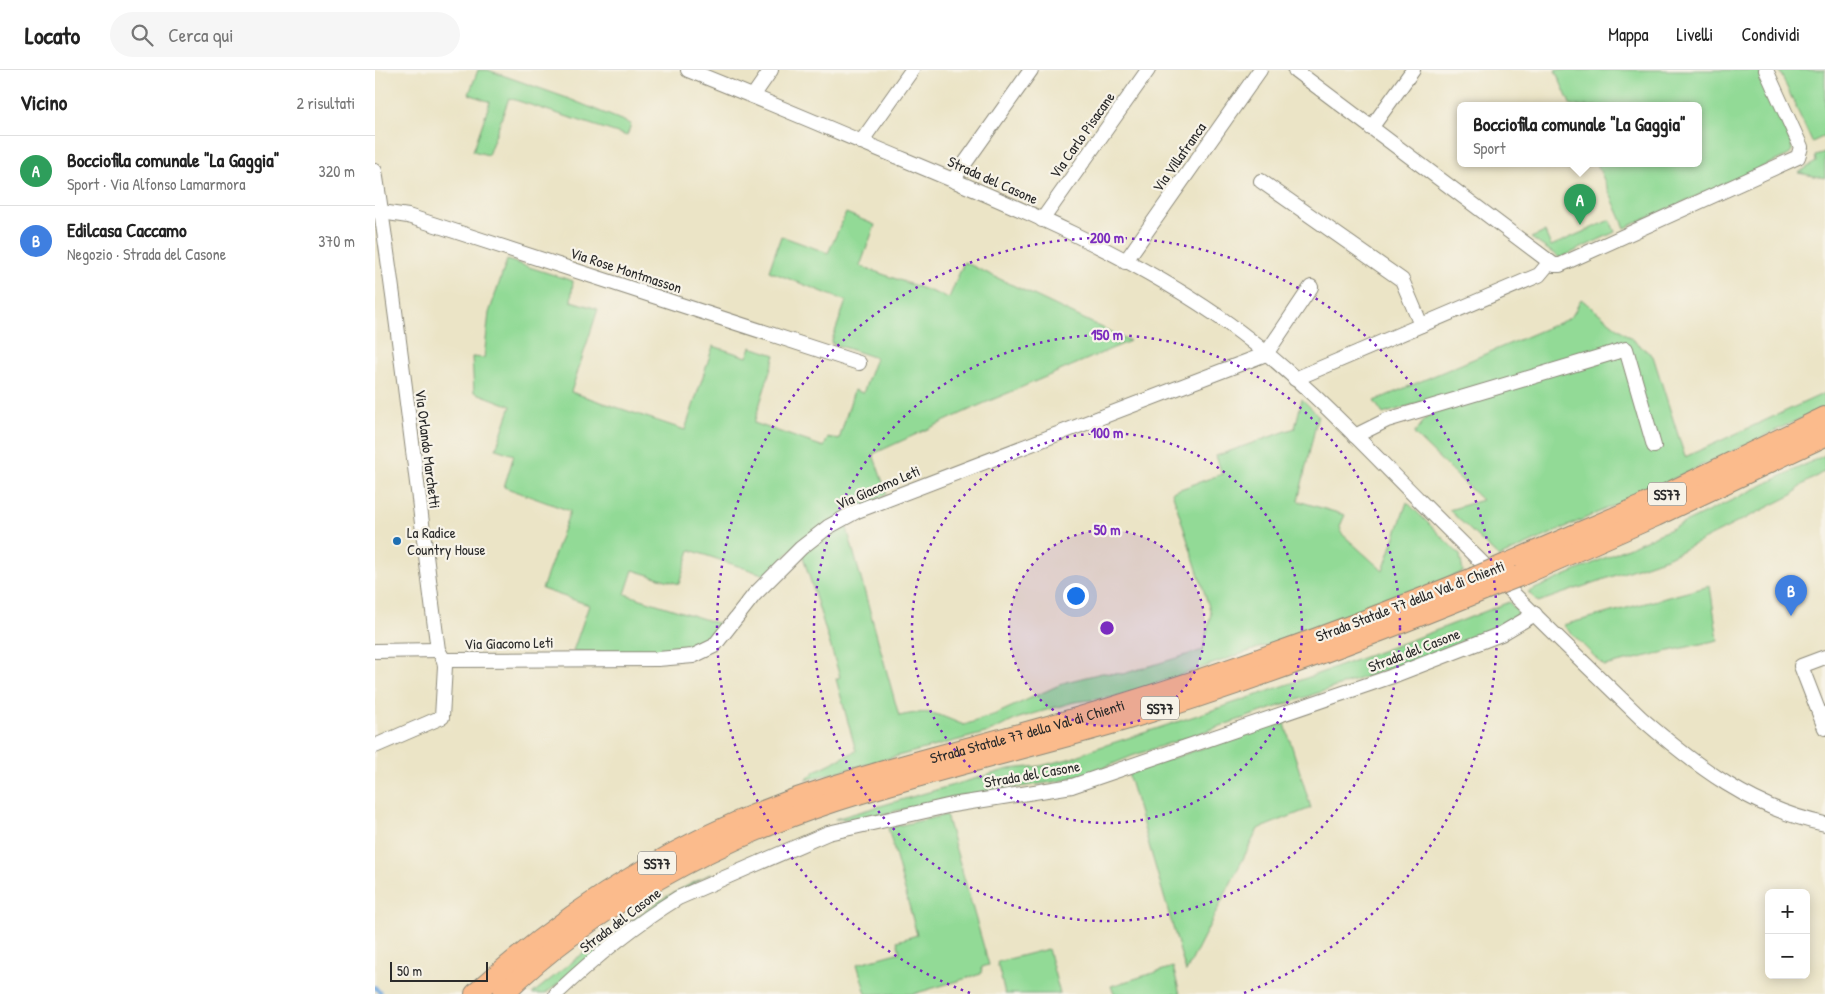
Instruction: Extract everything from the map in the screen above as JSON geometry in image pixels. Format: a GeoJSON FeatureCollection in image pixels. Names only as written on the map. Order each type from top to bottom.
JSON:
{"type":"FeatureCollection","features":[{"type":"Feature","properties":{"kind":"highway","name":"Strada Statale 77 della Val di Chienti"},"geometry":{"type":"LineString","coordinates":[[1513,570],[1825,418]]}},
{"type":"Feature","properties":{"kind":"highway","name":"Strada Statale 77 della Val di Chienti"},"geometry":{"type":"LineString","coordinates":[[503,994],[519,977],[569,938],[623,901],[684,865],[750,834],[829,803],[1127,719],[1278,669],[1513,570],[1656,516],[1825,436]]}},
{"type":"Feature","properties":{"kind":"highway","name":"Strada Statale 77 della Val di Chienti"},"geometry":{"type":"LineString","coordinates":[[475,994],[527,950],[617,887],[679,850],[744,820],[825,788],[1087,715],[1182,685],[1384,613],[1479,584]]}},
{"type":"Feature","properties":{"kind":"street","name":"Strada del Casone"},"geometry":{"type":"LineString","coordinates":[[689,70],[953,180],[1042,220],[1125,262],[1209,310],[1295,378],[1641,718],[1697,765],[1754,800],[1808,821],[1825,824]]}},
{"type":"Feature","properties":{"kind":"street"},"geometry":{"type":"LineString","coordinates":[[753,96],[771,70]]}},
{"type":"Feature","properties":{"kind":"street"},"geometry":{"type":"LineString","coordinates":[[861,142],[912,70]]}},
{"type":"Feature","properties":{"kind":"street"},"geometry":{"type":"LineString","coordinates":[[953,180],[1031,70]]}},
{"type":"Feature","properties":{"kind":"street","name":"Via Carlo Pisacane"},"geometry":{"type":"LineString","coordinates":[[1042,220],[1148,70]]}},
{"type":"Feature","properties":{"kind":"street","name":"Via Villafranca"},"geometry":{"type":"LineString","coordinates":[[1125,262],[1260,70]]}},
{"type":"Feature","properties":{"kind":"street"},"geometry":{"type":"LineString","coordinates":[[1295,70],[1549,264],[1560,265],[1798,157],[1801,147],[1765,70]]}},
{"type":"Feature","properties":{"kind":"street"},"geometry":{"type":"LineString","coordinates":[[1371,128],[1413,70]]}},
{"type":"Feature","properties":{"kind":"street","name":"Via Orlando Marchetti"},"geometry":{"type":"LineString","coordinates":[[375,171],[378,211],[392,282],[405,403],[441,655],[442,717],[375,746]]}},
{"type":"Feature","properties":{"kind":"street"},"geometry":{"type":"LineString","coordinates":[[1261,181],[1403,280],[1421,325]]}},
{"type":"Feature","properties":{"kind":"street","name":"Via Rose Montmasson"},"geometry":{"type":"LineString","coordinates":[[378,211],[408,216],[859,363]]}},
{"type":"Feature","properties":{"kind":"street"},"geometry":{"type":"LineString","coordinates":[[1295,378],[1539,275],[1549,264]]}},
{"type":"Feature","properties":{"kind":"street"},"geometry":{"type":"LineString","coordinates":[[1266,354],[1311,287]]}},
{"type":"Feature","properties":{"kind":"street"},"geometry":{"type":"LineString","coordinates":[[1355,436],[1387,420],[1626,350],[1654,446]]}},
{"type":"Feature","properties":{"kind":"street","name":"Via Giacomo Leti"},"geometry":{"type":"LineString","coordinates":[[375,651],[441,655],[658,659],[693,656],[714,646],[772,576],[815,537],[842,518],[1266,354]]}},
{"type":"Feature","properties":{"kind":"street","name":"Strada del Casone"},"geometry":{"type":"LineString","coordinates":[[556,994],[617,942],[678,898],[828,833],[952,804],[1072,786],[1390,677],[1501,634],[1535,614]]}},
{"type":"Feature","properties":{"kind":"street"},"geometry":{"type":"LineString","coordinates":[[1825,657],[1801,666],[1825,728]]}},
{"type":"Feature","properties":{"kind":"green space"},"geometry":{"type":"Polygon","coordinates":[[[478,70],[488,70],[567,98],[631,124],[627,136],[509,98],[488,155],[473,151],[490,102],[469,94],[478,70]]]}},
{"type":"Feature","properties":{"kind":"green space"},"geometry":{"type":"Polygon","coordinates":[[[1555,70],[1759,70],[1791,142],[1792,150],[1789,155],[1625,228],[1598,167],[1702,167],[1702,102],[1569,102],[1555,70]]]}},
{"type":"Feature","properties":{"kind":"green space"},"geometry":{"type":"Polygon","coordinates":[[[1779,70],[1825,70],[1825,136],[1812,142],[1779,70]]]}},
{"type":"Feature","properties":{"kind":"green space"},"geometry":{"type":"Polygon","coordinates":[[[1825,153],[1825,178],[1798,173],[1816,162],[1815,156],[1825,153]]]}},
{"type":"Feature","properties":{"kind":"green space"},"geometry":{"type":"Polygon","coordinates":[[[846,213],[875,225],[860,266],[949,298],[964,262],[1130,341],[980,405],[873,454],[887,494],[796,546],[765,575],[690,550],[679,584],[633,570],[625,594],[723,625],[711,640],[699,647],[684,651],[645,654],[573,651],[589,605],[542,589],[570,511],[504,487],[514,455],[496,449],[511,406],[474,392],[472,357],[484,358],[489,313],[507,260],[573,281],[571,301],[598,309],[571,392],[685,430],[713,346],[747,357],[751,347],[775,355],[754,423],[824,447],[828,437],[839,440],[854,390],[863,393],[876,358],[831,343],[846,301],[769,271],[781,236],[828,253],[846,213]]]}},
{"type":"Feature","properties":{"kind":"green space"},"geometry":{"type":"Polygon","coordinates":[[[1610,220],[1615,232],[1560,258],[1531,238],[1545,232],[1551,246],[1610,220]]]}},
{"type":"Feature","properties":{"kind":"green space"},"geometry":{"type":"Polygon","coordinates":[[[1581,299],[1653,356],[1685,457],[1825,393],[1825,407],[1686,473],[1499,557],[1449,510],[1482,500],[1414,434],[1430,413],[1425,401],[1383,414],[1374,401],[1568,319],[1574,313],[1581,299]]]}},
{"type":"Feature","properties":{"kind":"green space"},"geometry":{"type":"Polygon","coordinates":[[[1302,399],[1318,415],[1298,501],[1345,515],[1340,526],[1342,534],[1383,571],[1407,502],[1460,555],[1463,572],[1380,606],[1117,697],[1074,702],[1019,718],[989,732],[806,780],[815,771],[856,751],[836,679],[840,677],[802,553],[845,521],[899,716],[933,713],[964,725],[996,714],[1066,682],[1102,673],[1123,674],[1203,650],[1211,613],[1172,492],[1222,474],[1216,456],[1295,428],[1302,399]]]}},
{"type":"Feature","properties":{"kind":"green space"},"geometry":{"type":"Polygon","coordinates":[[[1825,455],[1825,471],[1802,485],[1794,494],[1669,557],[1538,602],[1528,592],[1691,520],[1825,455]]]}},
{"type":"Feature","properties":{"kind":"green space"},"geometry":{"type":"Polygon","coordinates":[[[1710,586],[1718,640],[1604,666],[1563,625],[1710,586]]]}},
{"type":"Feature","properties":{"kind":"green space"},"geometry":{"type":"Polygon","coordinates":[[[1509,602],[1518,612],[1515,619],[1424,657],[1132,756],[1096,771],[1060,781],[957,796],[863,819],[835,819],[1009,769],[1041,766],[1072,758],[1354,661],[1509,602]]]}},
{"type":"Feature","properties":{"kind":"green space"},"geometry":{"type":"Polygon","coordinates":[[[1284,721],[1311,808],[1258,829],[1186,972],[1128,773],[1284,721]]]}},
{"type":"Feature","properties":{"kind":"green space"},"geometry":{"type":"Polygon","coordinates":[[[946,815],[989,965],[982,967],[981,974],[913,994],[866,994],[857,964],[900,952],[897,941],[917,935],[888,828],[946,815]]]}},
{"type":"Feature","properties":{"kind":"green space"},"geometry":{"type":"Polygon","coordinates":[[[712,873],[664,901],[545,994],[532,994],[577,958],[664,898],[712,873]]]}},
{"type":"Feature","properties":{"kind":"green space"},"geometry":{"type":"Polygon","coordinates":[[[1048,949],[1060,994],[1005,994],[997,962],[1048,949]]]}},
{"type":"Feature","properties":{"kind":"green space"},"geometry":{"type":"Polygon","coordinates":[[[1173,967],[1180,994],[1114,994],[1111,986],[1173,967]]]}},
{"type":"Feature","properties":{"kind":"waterway"},"geometry":{"type":"LineString","coordinates":[[375,987],[381,994]]}},
{"type":"Feature","properties":{"kind":"place","name":"Bocciofila comunale \"La Gaggia\""},"geometry":{"type":"Point","coordinates":[1580,225]}},
{"type":"Feature","properties":{"kind":"place","name":"La Radice Country House"},"geometry":{"type":"Point","coordinates":[397,541]}},
{"type":"Feature","properties":{"kind":"place","name":"Edilcasa Caccamo"},"geometry":{"type":"Point","coordinates":[1791,616]}}]}
